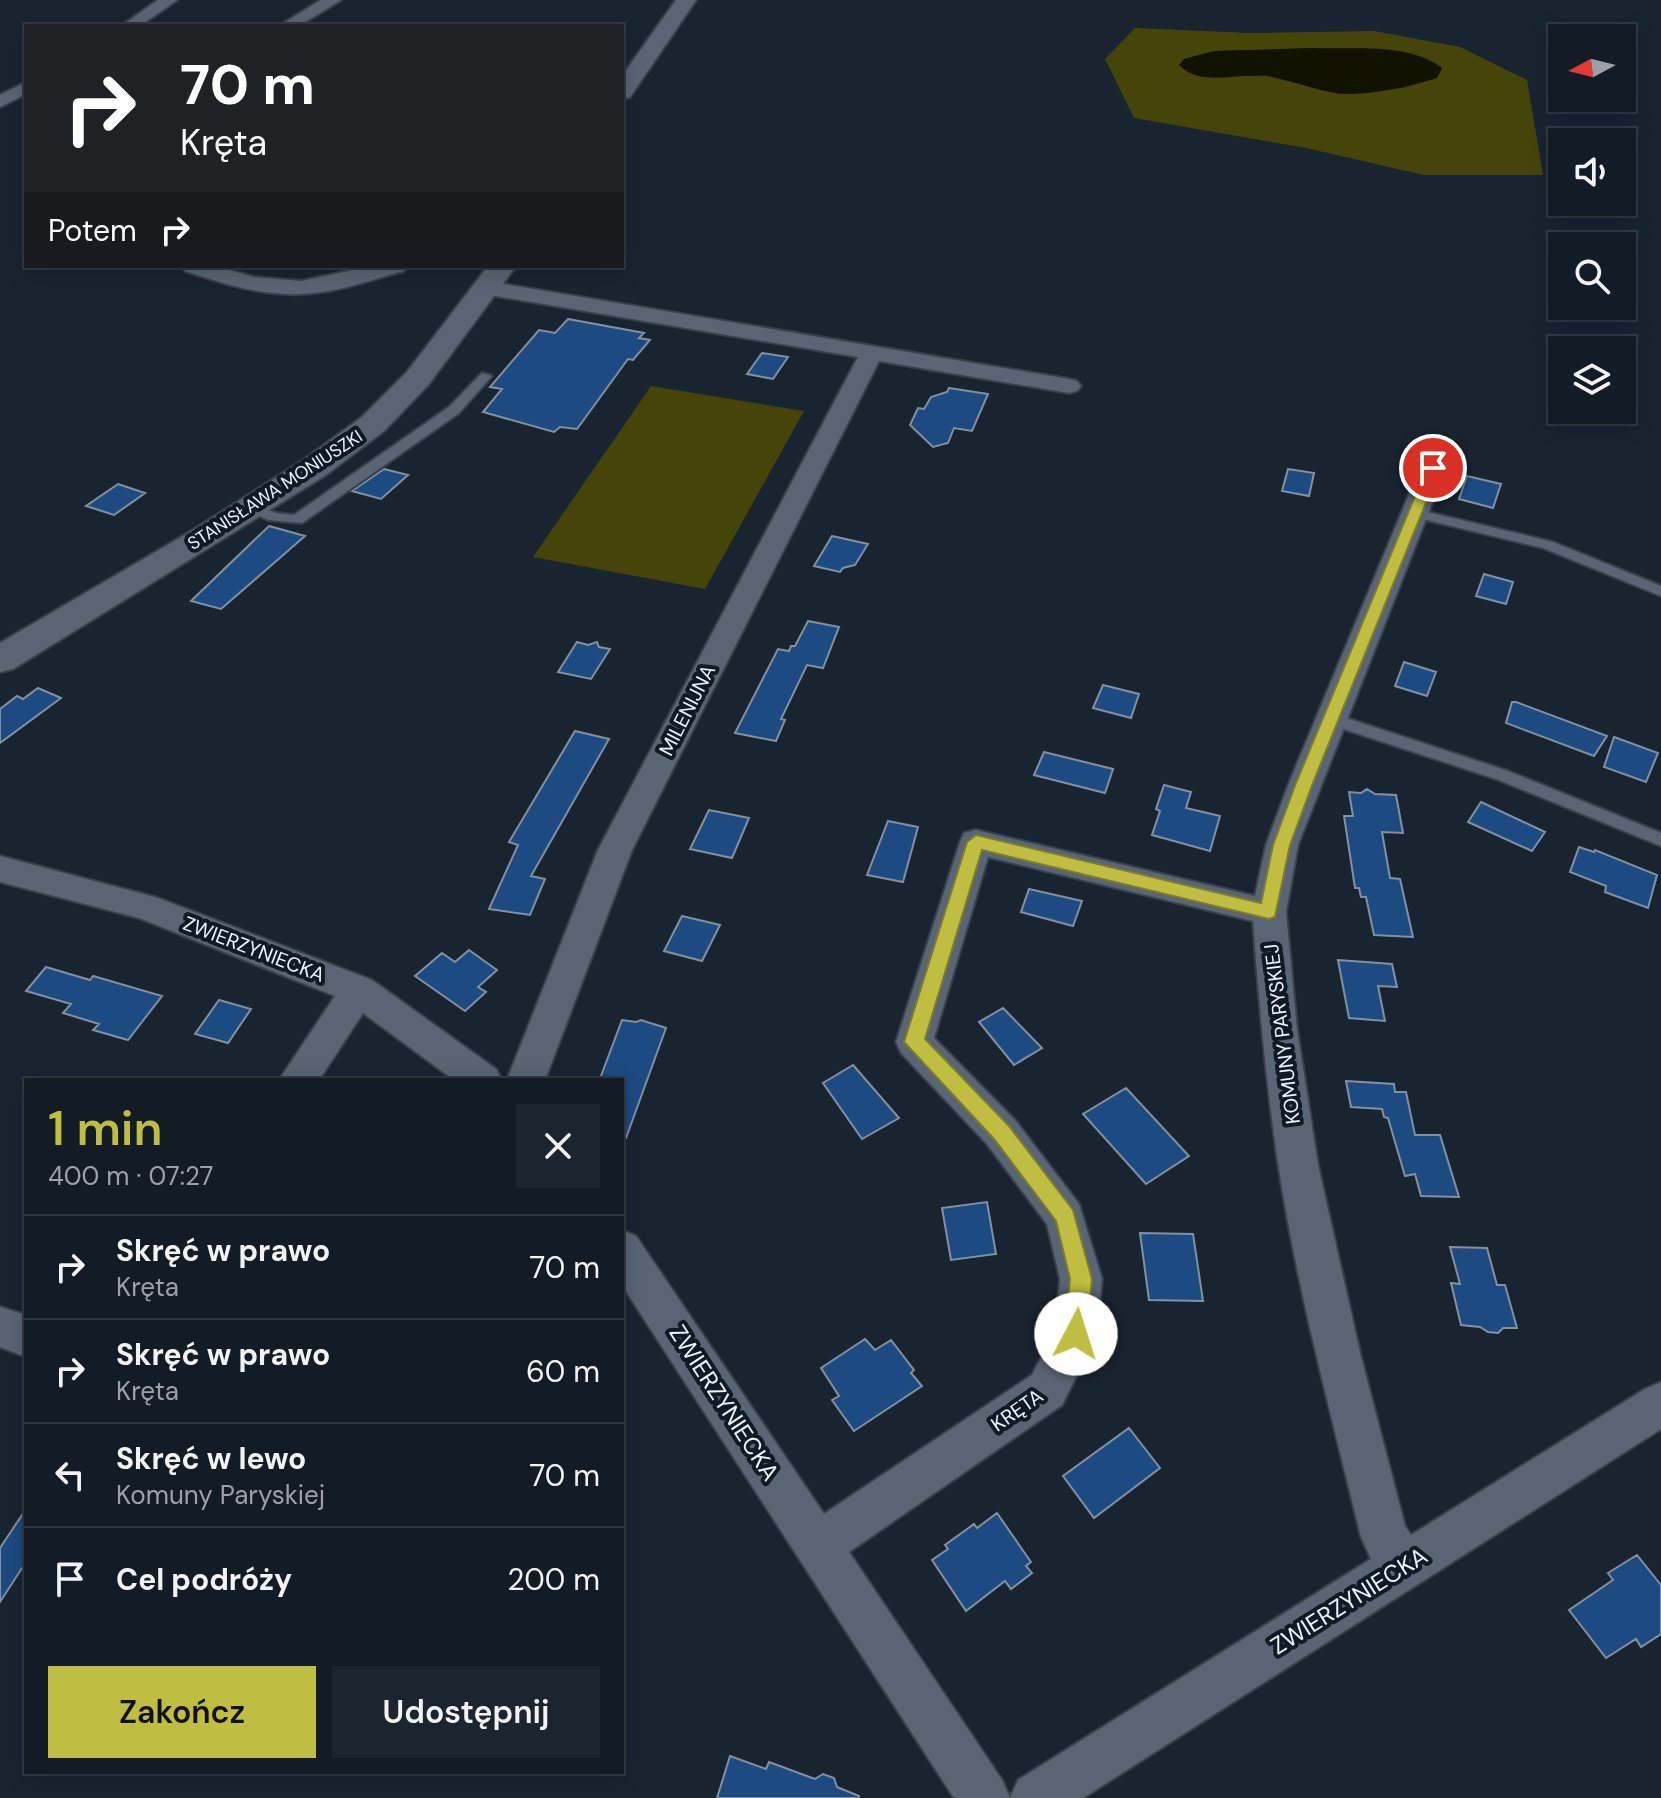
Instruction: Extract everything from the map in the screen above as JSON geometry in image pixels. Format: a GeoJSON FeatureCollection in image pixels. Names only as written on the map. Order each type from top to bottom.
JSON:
{"type":"FeatureCollection","features":[{"type":"Feature","properties":{"kind":"main road"},"geometry":{"type":"LineString","coordinates":[[624,89],[684,0]]}},
{"type":"Feature","properties":{"kind":"main road","name":"STANISŁAWA MONIUSZKI"},"geometry":{"type":"LineString","coordinates":[[0,660],[251,508],[314,468],[373,424],[418,378],[494,277]]}},
{"type":"Feature","properties":{"kind":"street"},"geometry":{"type":"LineString","coordinates":[[132,24],[169,0]]}},
{"type":"Feature","properties":{"kind":"street"},"geometry":{"type":"LineString","coordinates":[[291,24],[333,0]]}},
{"type":"Feature","properties":{"kind":"street"},"geometry":{"type":"LineString","coordinates":[[0,102],[24,88]]}},
{"type":"Feature","properties":{"kind":"street"},"geometry":{"type":"LineString","coordinates":[[199,268],[236,280],[286,287],[316,286],[388,268]]}},
{"type":"Feature","properties":{"kind":"street"},"geometry":{"type":"LineString","coordinates":[[494,277],[1069,386]]}},
{"type":"Feature","properties":{"kind":"street","name":"MILENIJNA"},"geometry":{"type":"LineString","coordinates":[[527,1078],[615,850],[873,351]]}},
{"type":"Feature","properties":{"kind":"street","name":"KOMUNY PARYSKIEJ"},"geometry":{"type":"LineString","coordinates":[[1404,1566],[1384,1537],[1339,1357],[1298,1165],[1279,1029],[1269,912],[1282,845],[1433,468]]}},
{"type":"Feature","properties":{"kind":"street","name":"KRĘTA"},"geometry":{"type":"LineString","coordinates":[[818,1546],[1047,1390],[1076,1334],[1081,1279],[1065,1217],[1001,1132],[914,1042],[976,842],[1269,912]]}},
{"type":"Feature","properties":{"kind":"street","name":"ZWIERZYNIECKA"},"geometry":{"type":"LineString","coordinates":[[0,869],[146,907],[359,990],[480,1078]]}},
{"type":"Feature","properties":{"kind":"street"},"geometry":{"type":"LineString","coordinates":[[299,1078],[359,990]]}},
{"type":"Feature","properties":{"kind":"street","name":"ZWIERZYNIECKA"},"geometry":{"type":"LineString","coordinates":[[624,1252],[984,1798]]}},
{"type":"Feature","properties":{"kind":"street"},"geometry":{"type":"LineString","coordinates":[[0,1327],[24,1335]]}},
{"type":"Feature","properties":{"kind":"street","name":"ZWIERZYNIECKA"},"geometry":{"type":"LineString","coordinates":[[1036,1798],[1661,1404]]}},
{"type":"Feature","properties":{"kind":"lane"},"geometry":{"type":"LineString","coordinates":[[251,508],[273,517],[297,520],[454,410],[486,376]]}},
{"type":"Feature","properties":{"kind":"lane"},"geometry":{"type":"LineString","coordinates":[[1415,513],[1548,545],[1661,591]]}},
{"type":"Feature","properties":{"kind":"lane"},"geometry":{"type":"LineString","coordinates":[[1331,719],[1502,775],[1661,840]]}},
{"type":"Feature","properties":{"kind":"shaded area"},"geometry":{"type":"Polygon","coordinates":[[[1135,28],[1249,33],[1374,31],[1460,47],[1527,80],[1543,175],[1424,175],[1306,148],[1134,118],[1105,59],[1135,28]],[[1251,50],[1215,51],[1184,59],[1230,76],[1267,76],[1339,94],[1403,88],[1437,78],[1442,68],[1251,50]]]}},
{"type":"Feature","properties":{"kind":"shaded area"},"geometry":{"type":"Polygon","coordinates":[[[1311,48],[1397,51],[1429,60],[1442,68],[1437,78],[1395,89],[1342,94],[1268,76],[1209,78],[1188,72],[1179,65],[1184,59],[1215,51],[1311,48]]]}},
{"type":"Feature","properties":{"kind":"shaded area"},"geometry":{"type":"Polygon","coordinates":[[[651,386],[804,411],[705,589],[533,557],[651,386]]]}},
{"type":"Feature","properties":{"kind":"building"},"geometry":{"type":"Polygon","coordinates":[[[568,319],[644,333],[639,338],[650,340],[633,360],[628,359],[577,429],[560,427],[554,432],[483,412],[502,389],[490,387],[539,330],[555,333],[568,319]]]}},
{"type":"Feature","properties":{"kind":"building"},"geometry":{"type":"Polygon","coordinates":[[[762,353],[788,357],[773,379],[747,374],[762,353]]]}},
{"type":"Feature","properties":{"kind":"building"},"geometry":{"type":"Polygon","coordinates":[[[949,388],[988,394],[972,431],[954,428],[948,443],[933,447],[910,425],[918,408],[924,409],[931,397],[947,392],[949,388]]]}},
{"type":"Feature","properties":{"kind":"building"},"geometry":{"type":"Polygon","coordinates":[[[384,469],[408,475],[381,499],[352,491],[384,469]]]}},
{"type":"Feature","properties":{"kind":"building"},"geometry":{"type":"Polygon","coordinates":[[[1288,469],[1314,473],[1309,496],[1282,491],[1288,469]]]}},
{"type":"Feature","properties":{"kind":"building"},"geometry":{"type":"Polygon","coordinates":[[[1467,476],[1501,484],[1493,508],[1459,499],[1467,476]]]}},
{"type":"Feature","properties":{"kind":"building"},"geometry":{"type":"Polygon","coordinates":[[[118,484],[145,493],[114,515],[86,506],[118,484]]]}},
{"type":"Feature","properties":{"kind":"building"},"geometry":{"type":"Polygon","coordinates":[[[269,526],[305,536],[221,609],[191,601],[269,526]]]}},
{"type":"Feature","properties":{"kind":"building"},"geometry":{"type":"Polygon","coordinates":[[[832,536],[868,544],[855,565],[840,572],[814,566],[832,536]]]}},
{"type":"Feature","properties":{"kind":"building"},"geometry":{"type":"Polygon","coordinates":[[[1484,574],[1513,582],[1506,604],[1476,596],[1484,574]]]}},
{"type":"Feature","properties":{"kind":"building"},"geometry":{"type":"Polygon","coordinates":[[[808,621],[839,627],[823,668],[807,665],[781,719],[785,720],[776,741],[735,733],[778,649],[789,651],[791,646],[795,646],[808,621]]]}},
{"type":"Feature","properties":{"kind":"building"},"geometry":{"type":"Polygon","coordinates":[[[577,642],[588,645],[597,642],[599,647],[610,649],[591,679],[558,672],[577,642]]]}},
{"type":"Feature","properties":{"kind":"building"},"geometry":{"type":"Polygon","coordinates":[[[1404,662],[1436,672],[1427,696],[1395,686],[1404,662]]]}},
{"type":"Feature","properties":{"kind":"building"},"geometry":{"type":"Polygon","coordinates":[[[1103,685],[1139,694],[1131,718],[1093,708],[1103,685]]]}},
{"type":"Feature","properties":{"kind":"building"},"geometry":{"type":"Polygon","coordinates":[[[38,688],[61,698],[0,743],[0,709],[17,696],[23,699],[38,688]]]}},
{"type":"Feature","properties":{"kind":"building"},"geometry":{"type":"Polygon","coordinates":[[[1512,702],[1607,736],[1594,756],[1506,723],[1512,702]]]}},
{"type":"Feature","properties":{"kind":"building"},"geometry":{"type":"Polygon","coordinates":[[[575,731],[609,739],[531,876],[545,879],[530,915],[489,909],[518,845],[509,842],[575,731]]]}},
{"type":"Feature","properties":{"kind":"building"},"geometry":{"type":"Polygon","coordinates":[[[1614,737],[1658,753],[1646,782],[1604,767],[1614,737]]]}},
{"type":"Feature","properties":{"kind":"building"},"geometry":{"type":"Polygon","coordinates":[[[1044,752],[1113,769],[1105,793],[1034,775],[1044,752]]]}},
{"type":"Feature","properties":{"kind":"building"},"geometry":{"type":"Polygon","coordinates":[[[1164,785],[1191,792],[1186,808],[1220,816],[1210,851],[1152,835],[1164,785]]]}},
{"type":"Feature","properties":{"kind":"building"},"geometry":{"type":"Polygon","coordinates":[[[1367,789],[1375,794],[1396,795],[1403,833],[1382,832],[1390,878],[1400,879],[1413,937],[1374,935],[1366,897],[1361,897],[1359,888],[1355,888],[1344,816],[1353,816],[1349,792],[1361,793],[1367,789]]]}},
{"type":"Feature","properties":{"kind":"building"},"geometry":{"type":"Polygon","coordinates":[[[1481,802],[1545,832],[1532,851],[1468,822],[1481,802]]]}},
{"type":"Feature","properties":{"kind":"building"},"geometry":{"type":"Polygon","coordinates":[[[709,810],[749,818],[732,858],[690,849],[709,810]]]}},
{"type":"Feature","properties":{"kind":"building"},"geometry":{"type":"Polygon","coordinates":[[[888,821],[918,827],[903,882],[867,875],[888,821]]]}},
{"type":"Feature","properties":{"kind":"building"},"geometry":{"type":"Polygon","coordinates":[[[1579,847],[1595,850],[1657,875],[1648,908],[1605,892],[1606,886],[1570,872],[1579,847]]]}},
{"type":"Feature","properties":{"kind":"building"},"geometry":{"type":"Polygon","coordinates":[[[1029,889],[1082,901],[1073,926],[1021,912],[1029,889]]]}},
{"type":"Feature","properties":{"kind":"building"},"geometry":{"type":"Polygon","coordinates":[[[682,916],[720,925],[702,961],[664,951],[682,916]]]}},
{"type":"Feature","properties":{"kind":"building"},"geometry":{"type":"Polygon","coordinates":[[[469,950],[497,970],[478,987],[486,992],[465,1011],[415,976],[442,953],[455,962],[469,950]]]}},
{"type":"Feature","properties":{"kind":"building"},"geometry":{"type":"Polygon","coordinates":[[[1338,960],[1392,964],[1397,987],[1378,986],[1385,1021],[1349,1018],[1338,960]]]}},
{"type":"Feature","properties":{"kind":"building"},"geometry":{"type":"Polygon","coordinates":[[[46,967],[90,980],[93,976],[162,996],[128,1040],[93,1030],[99,1024],[63,1013],[71,1004],[26,991],[46,967]]]}},
{"type":"Feature","properties":{"kind":"building"},"geometry":{"type":"Polygon","coordinates":[[[219,1000],[251,1009],[228,1043],[195,1034],[219,1000]]]}},
{"type":"Feature","properties":{"kind":"building"},"geometry":{"type":"Polygon","coordinates":[[[1003,1008],[1042,1048],[1014,1065],[979,1022],[1003,1008]]]}},
{"type":"Feature","properties":{"kind":"building"},"geometry":{"type":"Polygon","coordinates":[[[622,1020],[641,1020],[666,1028],[626,1138],[624,1078],[601,1076],[622,1020]]]}},
{"type":"Feature","properties":{"kind":"building"},"geometry":{"type":"Polygon","coordinates":[[[853,1065],[899,1118],[862,1139],[823,1083],[853,1065]]]}},
{"type":"Feature","properties":{"kind":"building"},"geometry":{"type":"Polygon","coordinates":[[[1346,1081],[1394,1084],[1395,1092],[1406,1092],[1415,1135],[1440,1135],[1459,1197],[1421,1196],[1415,1174],[1405,1176],[1388,1118],[1384,1117],[1382,1109],[1351,1107],[1346,1081]]]}},
{"type":"Feature","properties":{"kind":"building"},"geometry":{"type":"Polygon","coordinates":[[[1126,1088],[1189,1156],[1146,1184],[1083,1114],[1126,1088]]]}},
{"type":"Feature","properties":{"kind":"building"},"geometry":{"type":"Polygon","coordinates":[[[987,1202],[996,1254],[951,1260],[942,1208],[987,1202]]]}},
{"type":"Feature","properties":{"kind":"building"},"geometry":{"type":"Polygon","coordinates":[[[1140,1233],[1193,1234],[1203,1301],[1149,1300],[1140,1233]]]}},
{"type":"Feature","properties":{"kind":"building"},"geometry":{"type":"Polygon","coordinates":[[[1450,1247],[1487,1248],[1497,1285],[1505,1285],[1517,1328],[1503,1328],[1498,1333],[1461,1325],[1451,1283],[1460,1284],[1450,1247]]]}},
{"type":"Feature","properties":{"kind":"building"},"geometry":{"type":"Polygon","coordinates":[[[865,1339],[875,1350],[891,1340],[922,1386],[854,1431],[832,1400],[839,1396],[821,1368],[865,1339]]]}},
{"type":"Feature","properties":{"kind":"building"},"geometry":{"type":"Polygon","coordinates":[[[1129,1428],[1160,1468],[1094,1518],[1063,1476],[1129,1428]]]}},
{"type":"Feature","properties":{"kind":"building"},"geometry":{"type":"Polygon","coordinates":[[[24,1512],[24,1565],[0,1602],[0,1548],[24,1512]]]}},
{"type":"Feature","properties":{"kind":"building"},"geometry":{"type":"Polygon","coordinates":[[[997,1513],[1031,1562],[1026,1566],[1032,1573],[1011,1589],[1005,1581],[966,1611],[932,1560],[948,1549],[945,1545],[974,1524],[977,1528],[997,1513]]]}},
{"type":"Feature","properties":{"kind":"building"},"geometry":{"type":"Polygon","coordinates":[[[1637,1555],[1661,1585],[1661,1634],[1641,1647],[1636,1639],[1606,1658],[1569,1610],[1613,1580],[1608,1573],[1637,1555]]]}},
{"type":"Feature","properties":{"kind":"building"},"geometry":{"type":"Polygon","coordinates":[[[730,1756],[766,1769],[769,1762],[815,1779],[823,1774],[834,1778],[837,1787],[859,1796],[717,1798],[730,1756]]]}},
{"type":"Feature","properties":{"kind":"route"},"geometry":{"type":"LineString","coordinates":[[1076,1334],[1081,1279],[1065,1217],[1001,1132],[914,1042],[976,842],[1269,912],[1282,845],[1433,468]]}}]}
